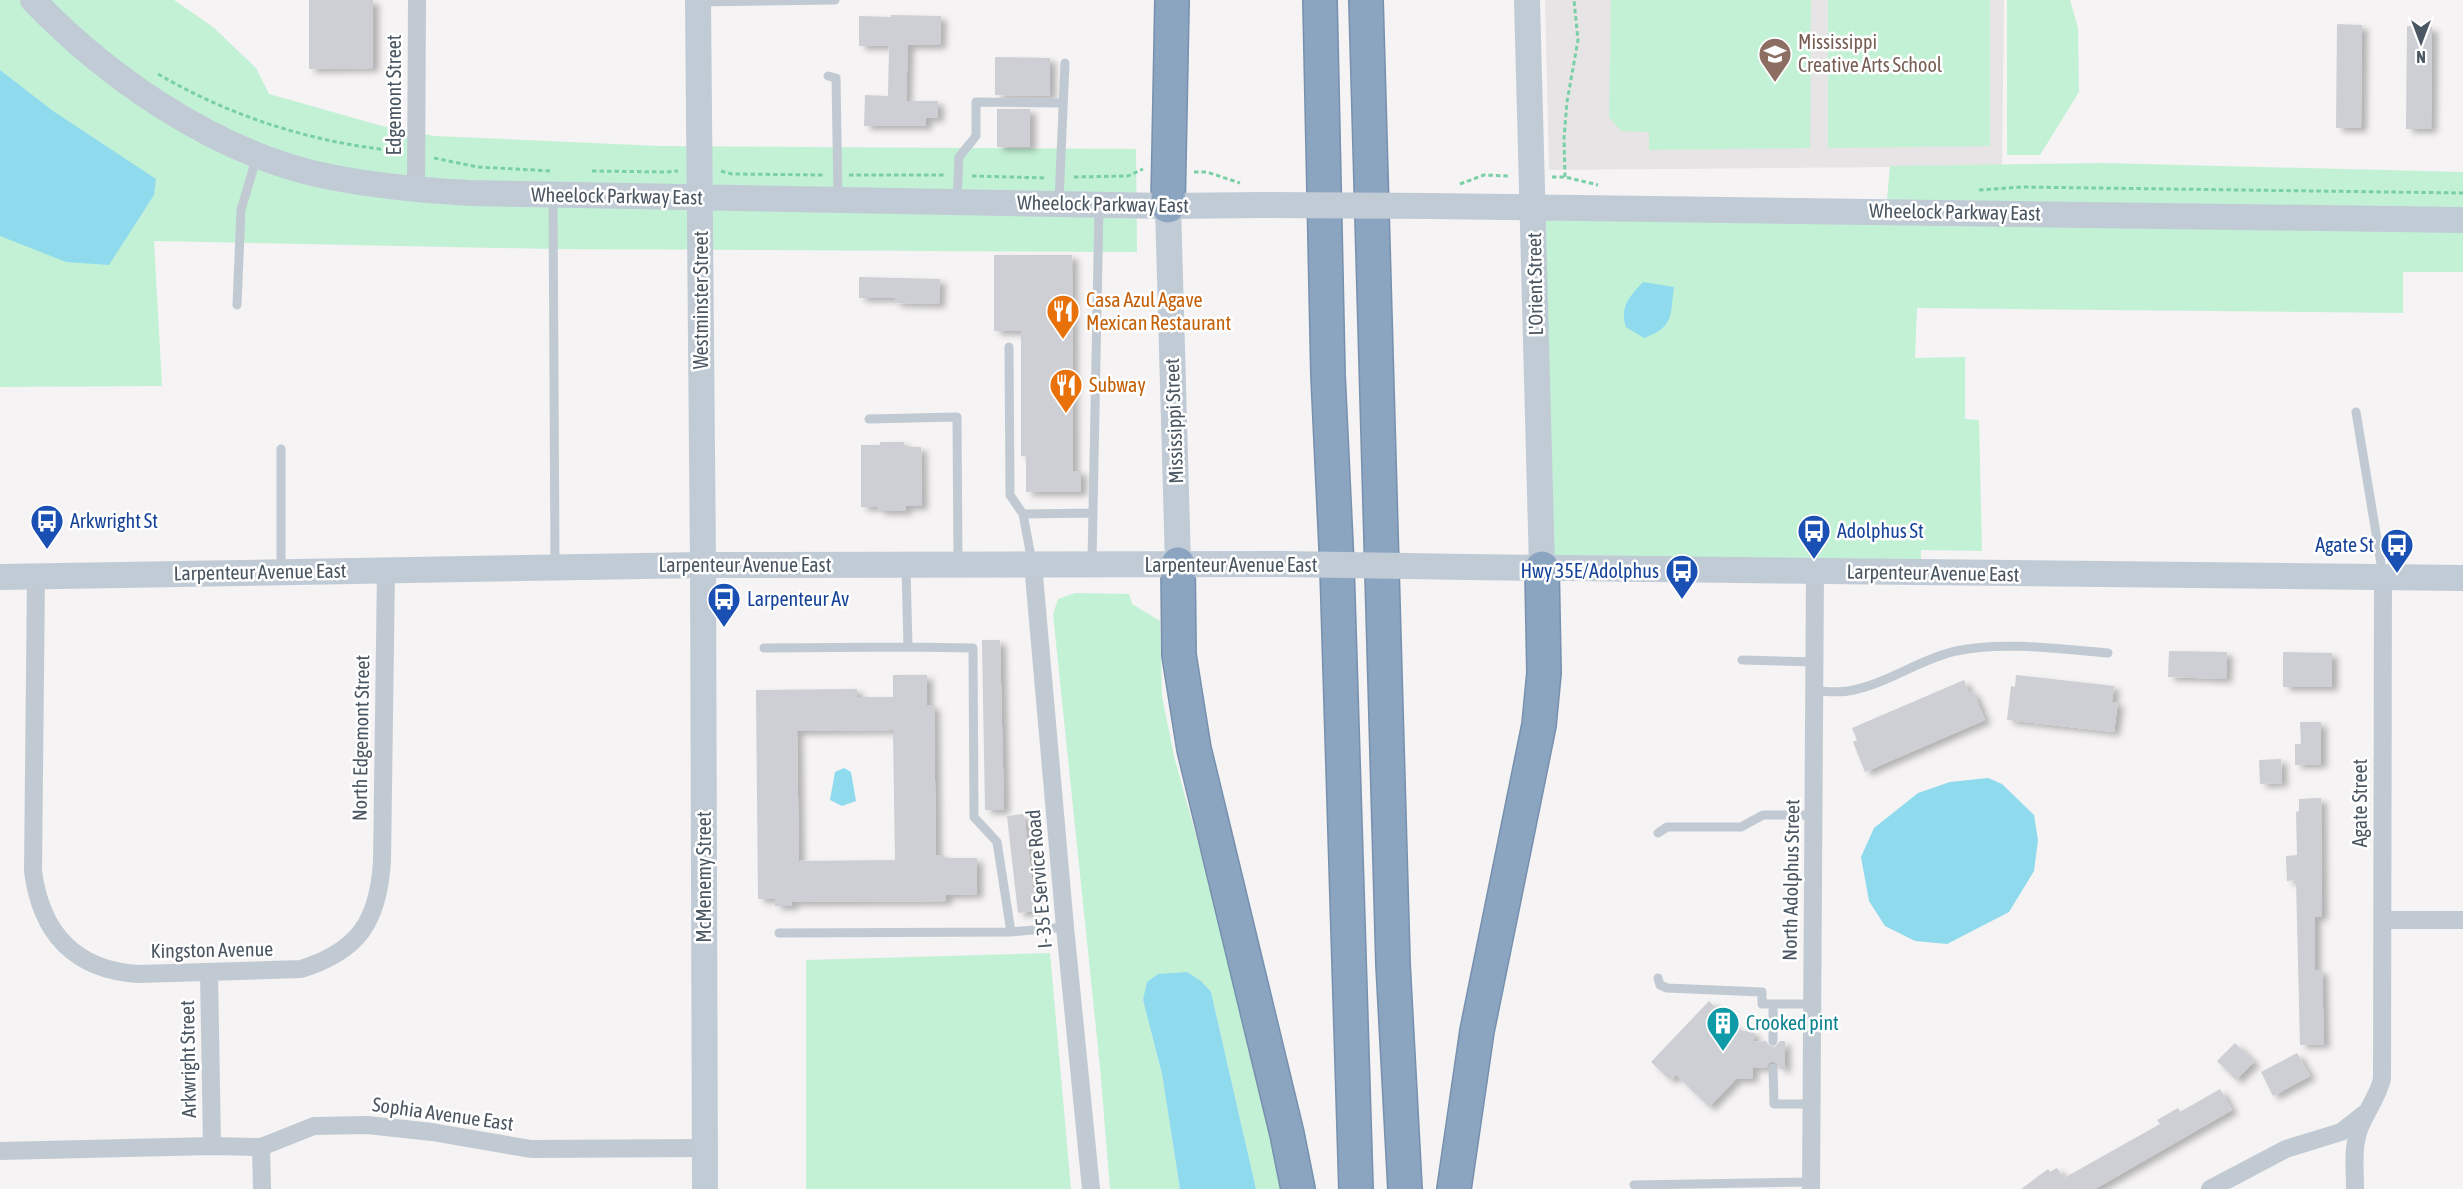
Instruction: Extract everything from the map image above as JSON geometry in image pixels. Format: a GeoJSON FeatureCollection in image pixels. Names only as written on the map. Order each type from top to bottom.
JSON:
{"type":"FeatureCollection","features":[{"type":"Feature","properties":{"kind":"highway"},"geometry":{"type":"LineString","coordinates":[[1168,206],[1172,0]]}},
{"type":"Feature","properties":{"kind":"highway"},"geometry":{"type":"LineString","coordinates":[[1320,0],[1328,375],[1337,567],[1356,1189]]}},
{"type":"Feature","properties":{"kind":"highway"},"geometry":{"type":"LineString","coordinates":[[1366,0],[1393,964],[1405,1189]]}},
{"type":"Feature","properties":{"kind":"highway"},"geometry":{"type":"LineString","coordinates":[[1178,564],[1179,655],[1194,748],[1271,1064],[1298,1189]]}},
{"type":"Feature","properties":{"kind":"highway"},"geometry":{"type":"LineString","coordinates":[[1454,1189],[1477,1031],[1539,725],[1544,673],[1542,568]]}},
{"type":"Feature","properties":{"kind":"street","name":"Wheelock Parkway East"},"geometry":{"type":"LineString","coordinates":[[33,0],[99,62],[139,91],[206,130],[257,154],[311,172],[416,190],[554,183],[700,198],[1168,206],[1254,198],[1444,199],[1534,208],[2463,220]]}},
{"type":"Feature","properties":{"kind":"street","name":"Edgemont Street"},"geometry":{"type":"LineString","coordinates":[[416,190],[417,0]]}},
{"type":"Feature","properties":{"kind":"street","name":"L'Orient Street"},"geometry":{"type":"LineString","coordinates":[[1527,0],[1542,568]]}},
{"type":"Feature","properties":{"kind":"street","name":"Westminster Street"},"geometry":{"type":"LineString","coordinates":[[698,1],[703,565]]}},
{"type":"Feature","properties":{"kind":"street","name":"Mississippi Street"},"geometry":{"type":"LineString","coordinates":[[1168,206],[1178,564]]}},
{"type":"Feature","properties":{"kind":"street","name":"I- 35 E Service Road"},"geometry":{"type":"LineString","coordinates":[[1033,564],[1091,1189]]}},
{"type":"Feature","properties":{"kind":"street","name":"Larpenteur Avenue East"},"geometry":{"type":"LineString","coordinates":[[0,577],[703,565],[1267,564],[2463,578]]}},
{"type":"Feature","properties":{"kind":"street","name":"McMenemy Street"},"geometry":{"type":"LineString","coordinates":[[703,565],[705,1189]]}},
{"type":"Feature","properties":{"kind":"street","name":"North Edgemont Street"},"geometry":{"type":"LineString","coordinates":[[376,906],[382,862],[386,570]]}},
{"type":"Feature","properties":{"kind":"street","name":"North Adolphus Street"},"geometry":{"type":"LineString","coordinates":[[1811,1186],[1815,572]]}},
{"type":"Feature","properties":{"kind":"street","name":"Kingston Avenue"},"geometry":{"type":"LineString","coordinates":[[36,576],[33,871],[35,891],[45,917],[64,945],[99,967],[118,972],[138,974],[301,969],[320,963],[338,953],[354,940],[376,906]]}},
{"type":"Feature","properties":{"kind":"street","name":"Agate Street"},"geometry":{"type":"LineString","coordinates":[[2355,1189],[2354,1150],[2359,1130],[2379,1092],[2382,1079],[2383,577]]}},
{"type":"Feature","properties":{"kind":"street"},"geometry":{"type":"LineString","coordinates":[[2382,920],[2463,920]]}},
{"type":"Feature","properties":{"kind":"street","name":"Arkwright Street"},"geometry":{"type":"LineString","coordinates":[[209,972],[212,1146]]}},
{"type":"Feature","properties":{"kind":"street"},"geometry":{"type":"LineString","coordinates":[[2210,1189],[2286,1149],[2341,1132],[2353,1125],[2368,1111]]}},
{"type":"Feature","properties":{"kind":"street","name":"Sophia Avenue East"},"geometry":{"type":"LineString","coordinates":[[0,1151],[261,1147],[314,1126],[367,1125],[432,1132],[531,1149],[704,1148]]}},
{"type":"Feature","properties":{"kind":"street"},"geometry":{"type":"LineString","coordinates":[[261,1147],[262,1189]]}},
{"type":"Feature","properties":{"kind":"lane"},"geometry":{"type":"LineString","coordinates":[[698,1],[835,0]]}},
{"type":"Feature","properties":{"kind":"lane"},"geometry":{"type":"LineString","coordinates":[[1059,204],[1065,63]]}},
{"type":"Feature","properties":{"kind":"lane"},"geometry":{"type":"LineString","coordinates":[[828,76],[836,78],[838,200]]}},
{"type":"Feature","properties":{"kind":"lane"},"geometry":{"type":"LineString","coordinates":[[957,202],[958,157],[975,136],[976,102],[1063,103]]}},
{"type":"Feature","properties":{"kind":"lane"},"geometry":{"type":"LineString","coordinates":[[237,305],[237,259],[241,210],[257,154]]}},
{"type":"Feature","properties":{"kind":"lane"},"geometry":{"type":"LineString","coordinates":[[554,183],[555,568]]}},
{"type":"Feature","properties":{"kind":"lane"},"geometry":{"type":"LineString","coordinates":[[1092,564],[1099,204]]}},
{"type":"Feature","properties":{"kind":"lane"},"geometry":{"type":"LineString","coordinates":[[1009,347],[1010,495],[1023,513],[1033,564]]}},
{"type":"Feature","properties":{"kind":"lane","name":"Agate Street"},"geometry":{"type":"LineString","coordinates":[[2356,412],[2383,577]]}},
{"type":"Feature","properties":{"kind":"lane"},"geometry":{"type":"LineString","coordinates":[[868,419],[957,417],[958,565]]}},
{"type":"Feature","properties":{"kind":"lane"},"geometry":{"type":"LineString","coordinates":[[280,449],[281,572]]}},
{"type":"Feature","properties":{"kind":"lane"},"geometry":{"type":"LineString","coordinates":[[1023,513],[1093,513]]}},
{"type":"Feature","properties":{"kind":"lane"},"geometry":{"type":"LineString","coordinates":[[906,565],[908,647]]}},
{"type":"Feature","properties":{"kind":"lane"},"geometry":{"type":"LineString","coordinates":[[1816,691],[1846,692],[1954,651],[1981,647],[2108,653]]}},
{"type":"Feature","properties":{"kind":"lane"},"geometry":{"type":"LineString","coordinates":[[764,648],[973,648],[974,817],[997,842],[1011,932]]}},
{"type":"Feature","properties":{"kind":"lane"},"geometry":{"type":"LineString","coordinates":[[1742,660],[1816,662]]}},
{"type":"Feature","properties":{"kind":"lane"},"geometry":{"type":"LineString","coordinates":[[1658,833],[1666,827],[1741,827],[1763,815],[1815,815]]}},
{"type":"Feature","properties":{"kind":"lane"},"geometry":{"type":"LineString","coordinates":[[779,933],[1011,932],[1065,927]]}},
{"type":"Feature","properties":{"kind":"lane"},"geometry":{"type":"LineString","coordinates":[[1658,978],[1660,985],[1667,988],[1762,992],[1762,1004],[1811,1004]]}},
{"type":"Feature","properties":{"kind":"lane"},"geometry":{"type":"LineString","coordinates":[[1773,1004],[1773,1041]]}},
{"type":"Feature","properties":{"kind":"lane"},"geometry":{"type":"LineString","coordinates":[[1773,1068],[1774,1104],[1810,1104]]}},
{"type":"Feature","properties":{"kind":"lane"},"geometry":{"type":"LineString","coordinates":[[1634,1185],[1811,1186]]}},
{"type":"Feature","properties":{"kind":"path"},"geometry":{"type":"LineString","coordinates":[[1574,0],[1578,40],[1567,102],[1564,138],[1565,177],[1599,185]]}},
{"type":"Feature","properties":{"kind":"path"},"geometry":{"type":"LineString","coordinates":[[154,72],[192,95],[264,123],[309,136],[377,150],[397,151]]}},
{"type":"Feature","properties":{"kind":"path"},"geometry":{"type":"LineString","coordinates":[[449,160],[554,183]]}},
{"type":"Feature","properties":{"kind":"path"},"geometry":{"type":"LineString","coordinates":[[717,170],[732,174],[1060,177],[1128,176],[1142,168],[1150,172]]}},
{"type":"Feature","properties":{"kind":"path"},"geometry":{"type":"LineString","coordinates":[[589,171],[681,171]]}},
{"type":"Feature","properties":{"kind":"path"},"geometry":{"type":"LineString","coordinates":[[1193,172],[1207,172],[1254,198]]}},
{"type":"Feature","properties":{"kind":"path"},"geometry":{"type":"LineString","coordinates":[[1444,199],[1484,175],[1503,176]]}},
{"type":"Feature","properties":{"kind":"path"},"geometry":{"type":"LineString","coordinates":[[1974,190],[2022,187],[2463,193]]}},
{"type":"Feature","properties":{"kind":"shaded area","name":"Mississippi Creative Arts School"},"geometry":{"type":"Polygon","coordinates":[[[1545,0],[2004,0],[2002,166],[1549,170],[1545,0]]]}},
{"type":"Feature","properties":{"kind":"green space"},"geometry":{"type":"Polygon","coordinates":[[[0,0],[174,0],[213,27],[256,68],[269,94],[382,126],[434,136],[660,146],[1136,149],[1137,252],[553,249],[154,241],[162,386],[0,387],[0,0]]]}},
{"type":"Feature","properties":{"kind":"green space"},"geometry":{"type":"Polygon","coordinates":[[[1611,0],[1811,0],[1810,148],[1649,150],[1649,132],[1621,131],[1609,117],[1611,0]]]}},
{"type":"Feature","properties":{"kind":"green space"},"geometry":{"type":"Polygon","coordinates":[[[1828,0],[1990,0],[1990,146],[1828,148],[1828,0]]]}},
{"type":"Feature","properties":{"kind":"green space"},"geometry":{"type":"Polygon","coordinates":[[[2007,0],[2070,0],[2078,28],[2079,92],[2040,155],[2007,155],[2007,0]]]}},
{"type":"Feature","properties":{"kind":"green space"},"geometry":{"type":"Polygon","coordinates":[[[2103,163],[2463,172],[2463,272],[2403,272],[2403,313],[1917,308],[1915,358],[1965,357],[1965,419],[1979,420],[1982,551],[1921,550],[1921,573],[1542,568],[1534,208],[1886,211],[1890,166],[2103,163]]]}},
{"type":"Feature","properties":{"kind":"green space"},"geometry":{"type":"Polygon","coordinates":[[[1075,593],[1129,594],[1132,604],[1160,621],[1162,696],[1174,756],[1216,909],[1287,1189],[1256,1189],[1211,992],[1143,1000],[1162,1074],[1180,1189],[1110,1189],[1100,1067],[1053,614],[1058,599],[1075,593]]]}},
{"type":"Feature","properties":{"kind":"green space"},"geometry":{"type":"Polygon","coordinates":[[[1050,953],[1071,1189],[806,1189],[806,960],[1050,953]]]}},
{"type":"Feature","properties":{"kind":"water"},"geometry":{"type":"Polygon","coordinates":[[[0,70],[53,111],[156,179],[154,195],[109,265],[66,262],[0,236],[0,70]]]}},
{"type":"Feature","properties":{"kind":"water"},"geometry":{"type":"Polygon","coordinates":[[[1643,282],[1674,287],[1671,312],[1666,324],[1654,334],[1644,338],[1626,327],[1624,320],[1627,302],[1643,282]]]}},
{"type":"Feature","properties":{"kind":"water"},"geometry":{"type":"Polygon","coordinates":[[[844,768],[851,772],[856,801],[842,806],[830,800],[835,772],[844,768]]]}},
{"type":"Feature","properties":{"kind":"water"},"geometry":{"type":"Polygon","coordinates":[[[1988,778],[2002,784],[2034,815],[2038,840],[2034,871],[2009,912],[1947,944],[1915,941],[1885,926],[1869,901],[1861,857],[1874,828],[1918,793],[1950,782],[1988,778]]]}},
{"type":"Feature","properties":{"kind":"water"},"geometry":{"type":"Polygon","coordinates":[[[1187,972],[1201,981],[1211,992],[1256,1189],[1180,1189],[1162,1074],[1143,1000],[1147,982],[1158,974],[1187,972]]]}},
{"type":"Feature","properties":{"kind":"building"},"geometry":{"type":"Polygon","coordinates":[[[309,0],[373,0],[373,68],[309,69],[309,0]]]}},
{"type":"Feature","properties":{"kind":"building"},"geometry":{"type":"Polygon","coordinates":[[[891,15],[941,16],[940,45],[908,45],[906,101],[938,101],[938,118],[926,118],[926,126],[864,126],[865,95],[888,96],[889,46],[859,46],[859,16],[891,17],[891,15]]]}},
{"type":"Feature","properties":{"kind":"building"},"geometry":{"type":"Polygon","coordinates":[[[2337,24],[2362,25],[2361,128],[2336,128],[2337,24]]]}},
{"type":"Feature","properties":{"kind":"building"},"geometry":{"type":"Polygon","coordinates":[[[2407,26],[2432,27],[2431,129],[2406,129],[2407,26]]]}},
{"type":"Feature","properties":{"kind":"building"},"geometry":{"type":"Polygon","coordinates":[[[995,57],[1050,58],[1050,96],[995,95],[995,57]]]}},
{"type":"Feature","properties":{"kind":"building"},"geometry":{"type":"Polygon","coordinates":[[[997,109],[1030,109],[1030,147],[997,147],[997,109]]]}},
{"type":"Feature","properties":{"kind":"building"},"geometry":{"type":"Polygon","coordinates":[[[994,255],[1072,255],[1073,471],[1081,471],[1081,492],[1026,492],[1026,456],[1021,456],[1021,331],[994,331],[994,255]]]}},
{"type":"Feature","properties":{"kind":"building"},"geometry":{"type":"Polygon","coordinates":[[[859,277],[940,279],[939,304],[895,303],[895,298],[859,298],[859,277]]]}},
{"type":"Feature","properties":{"kind":"building"},"geometry":{"type":"Polygon","coordinates":[[[880,442],[904,442],[904,447],[921,447],[922,506],[906,506],[906,511],[879,511],[878,507],[861,507],[861,445],[880,445],[880,442]]]}},
{"type":"Feature","properties":{"kind":"building"},"geometry":{"type":"Polygon","coordinates":[[[982,640],[1000,640],[1004,810],[985,810],[982,640]]]}},
{"type":"Feature","properties":{"kind":"building"},"geometry":{"type":"Polygon","coordinates":[[[2169,651],[2227,652],[2226,679],[2168,677],[2169,651]]]}},
{"type":"Feature","properties":{"kind":"building"},"geometry":{"type":"Polygon","coordinates":[[[2283,652],[2332,653],[2332,687],[2283,687],[2283,652]]]}},
{"type":"Feature","properties":{"kind":"building"},"geometry":{"type":"Polygon","coordinates":[[[893,675],[927,675],[927,705],[934,705],[936,855],[943,855],[943,858],[977,858],[977,894],[946,895],[946,901],[792,902],[792,906],[775,906],[775,899],[758,899],[756,690],[857,689],[857,697],[893,697],[893,675]],[[893,730],[797,731],[799,861],[895,860],[893,730]]]}},
{"type":"Feature","properties":{"kind":"building"},"geometry":{"type":"Polygon","coordinates":[[[2016,675],[2114,686],[2112,702],[2118,702],[2114,732],[2007,720],[2011,686],[2015,687],[2016,675]]]}},
{"type":"Feature","properties":{"kind":"building"},"geometry":{"type":"Polygon","coordinates":[[[1964,680],[1969,693],[1973,691],[1985,720],[1865,772],[1853,742],[1857,740],[1852,728],[1964,680]]]}},
{"type":"Feature","properties":{"kind":"building"},"geometry":{"type":"Polygon","coordinates":[[[2300,722],[2321,722],[2321,764],[2295,765],[2295,744],[2301,744],[2300,722]]]}},
{"type":"Feature","properties":{"kind":"building"},"geometry":{"type":"Polygon","coordinates":[[[2281,759],[2282,783],[2260,784],[2259,760],[2281,759]]]}},
{"type":"Feature","properties":{"kind":"building"},"geometry":{"type":"Polygon","coordinates":[[[2321,798],[2322,916],[2315,917],[2315,970],[2322,970],[2324,1044],[2300,1045],[2296,880],[2287,881],[2286,856],[2297,855],[2296,812],[2299,811],[2299,799],[2321,798]]]}},
{"type":"Feature","properties":{"kind":"building"},"geometry":{"type":"Polygon","coordinates":[[[1024,814],[1036,911],[1018,913],[1007,816],[1024,814]]]}},
{"type":"Feature","properties":{"kind":"building","name":"Crooked pint"},"geometry":{"type":"Polygon","coordinates":[[[1709,1001],[1738,1030],[1754,1032],[1754,1042],[1766,1041],[1774,1048],[1780,1041],[1785,1041],[1785,1069],[1780,1069],[1773,1061],[1766,1068],[1753,1067],[1752,1079],[1736,1079],[1709,1107],[1676,1075],[1670,1080],[1651,1062],[1709,1001]]]}},
{"type":"Feature","properties":{"kind":"building"},"geometry":{"type":"Polygon","coordinates":[[[2235,1043],[2254,1062],[2236,1080],[2217,1061],[2235,1043]]]}},
{"type":"Feature","properties":{"kind":"building"},"geometry":{"type":"Polygon","coordinates":[[[2297,1053],[2310,1076],[2273,1096],[2261,1072],[2297,1053]]]}},
{"type":"Feature","properties":{"kind":"building"},"geometry":{"type":"Polygon","coordinates":[[[2220,1089],[2232,1110],[2095,1189],[2021,1189],[2048,1169],[2050,1172],[2057,1168],[2064,1178],[2160,1124],[2157,1120],[2178,1108],[2180,1112],[2220,1089]]]}},
{"type":"Feature","properties":{"kind":"place","name":"Mississippi Creative Arts School"},"geometry":{"type":"Point","coordinates":[1775,83]}},
{"type":"Feature","properties":{"kind":"place","name":"Casa Azul Agave Mexican Restaurant"},"geometry":{"type":"Point","coordinates":[1063,340]}},
{"type":"Feature","properties":{"kind":"place","name":"Subway"},"geometry":{"type":"Point","coordinates":[1066,414]}},
{"type":"Feature","properties":{"kind":"place","name":"Arkwright St"},"geometry":{"type":"Point","coordinates":[47,550]}},
{"type":"Feature","properties":{"kind":"place","name":"Adolphus St"},"geometry":{"type":"Point","coordinates":[1814,560]}},
{"type":"Feature","properties":{"kind":"place","name":"Agate St"},"geometry":{"type":"Point","coordinates":[2397,574]}},
{"type":"Feature","properties":{"kind":"place","name":"Hwy 35E/Adolphus"},"geometry":{"type":"Point","coordinates":[1682,600]}},
{"type":"Feature","properties":{"kind":"place","name":"Larpenteur Av"},"geometry":{"type":"Point","coordinates":[724,628]}},
{"type":"Feature","properties":{"kind":"place","name":"Crooked pint"},"geometry":{"type":"Point","coordinates":[1723,1052]}}]}
